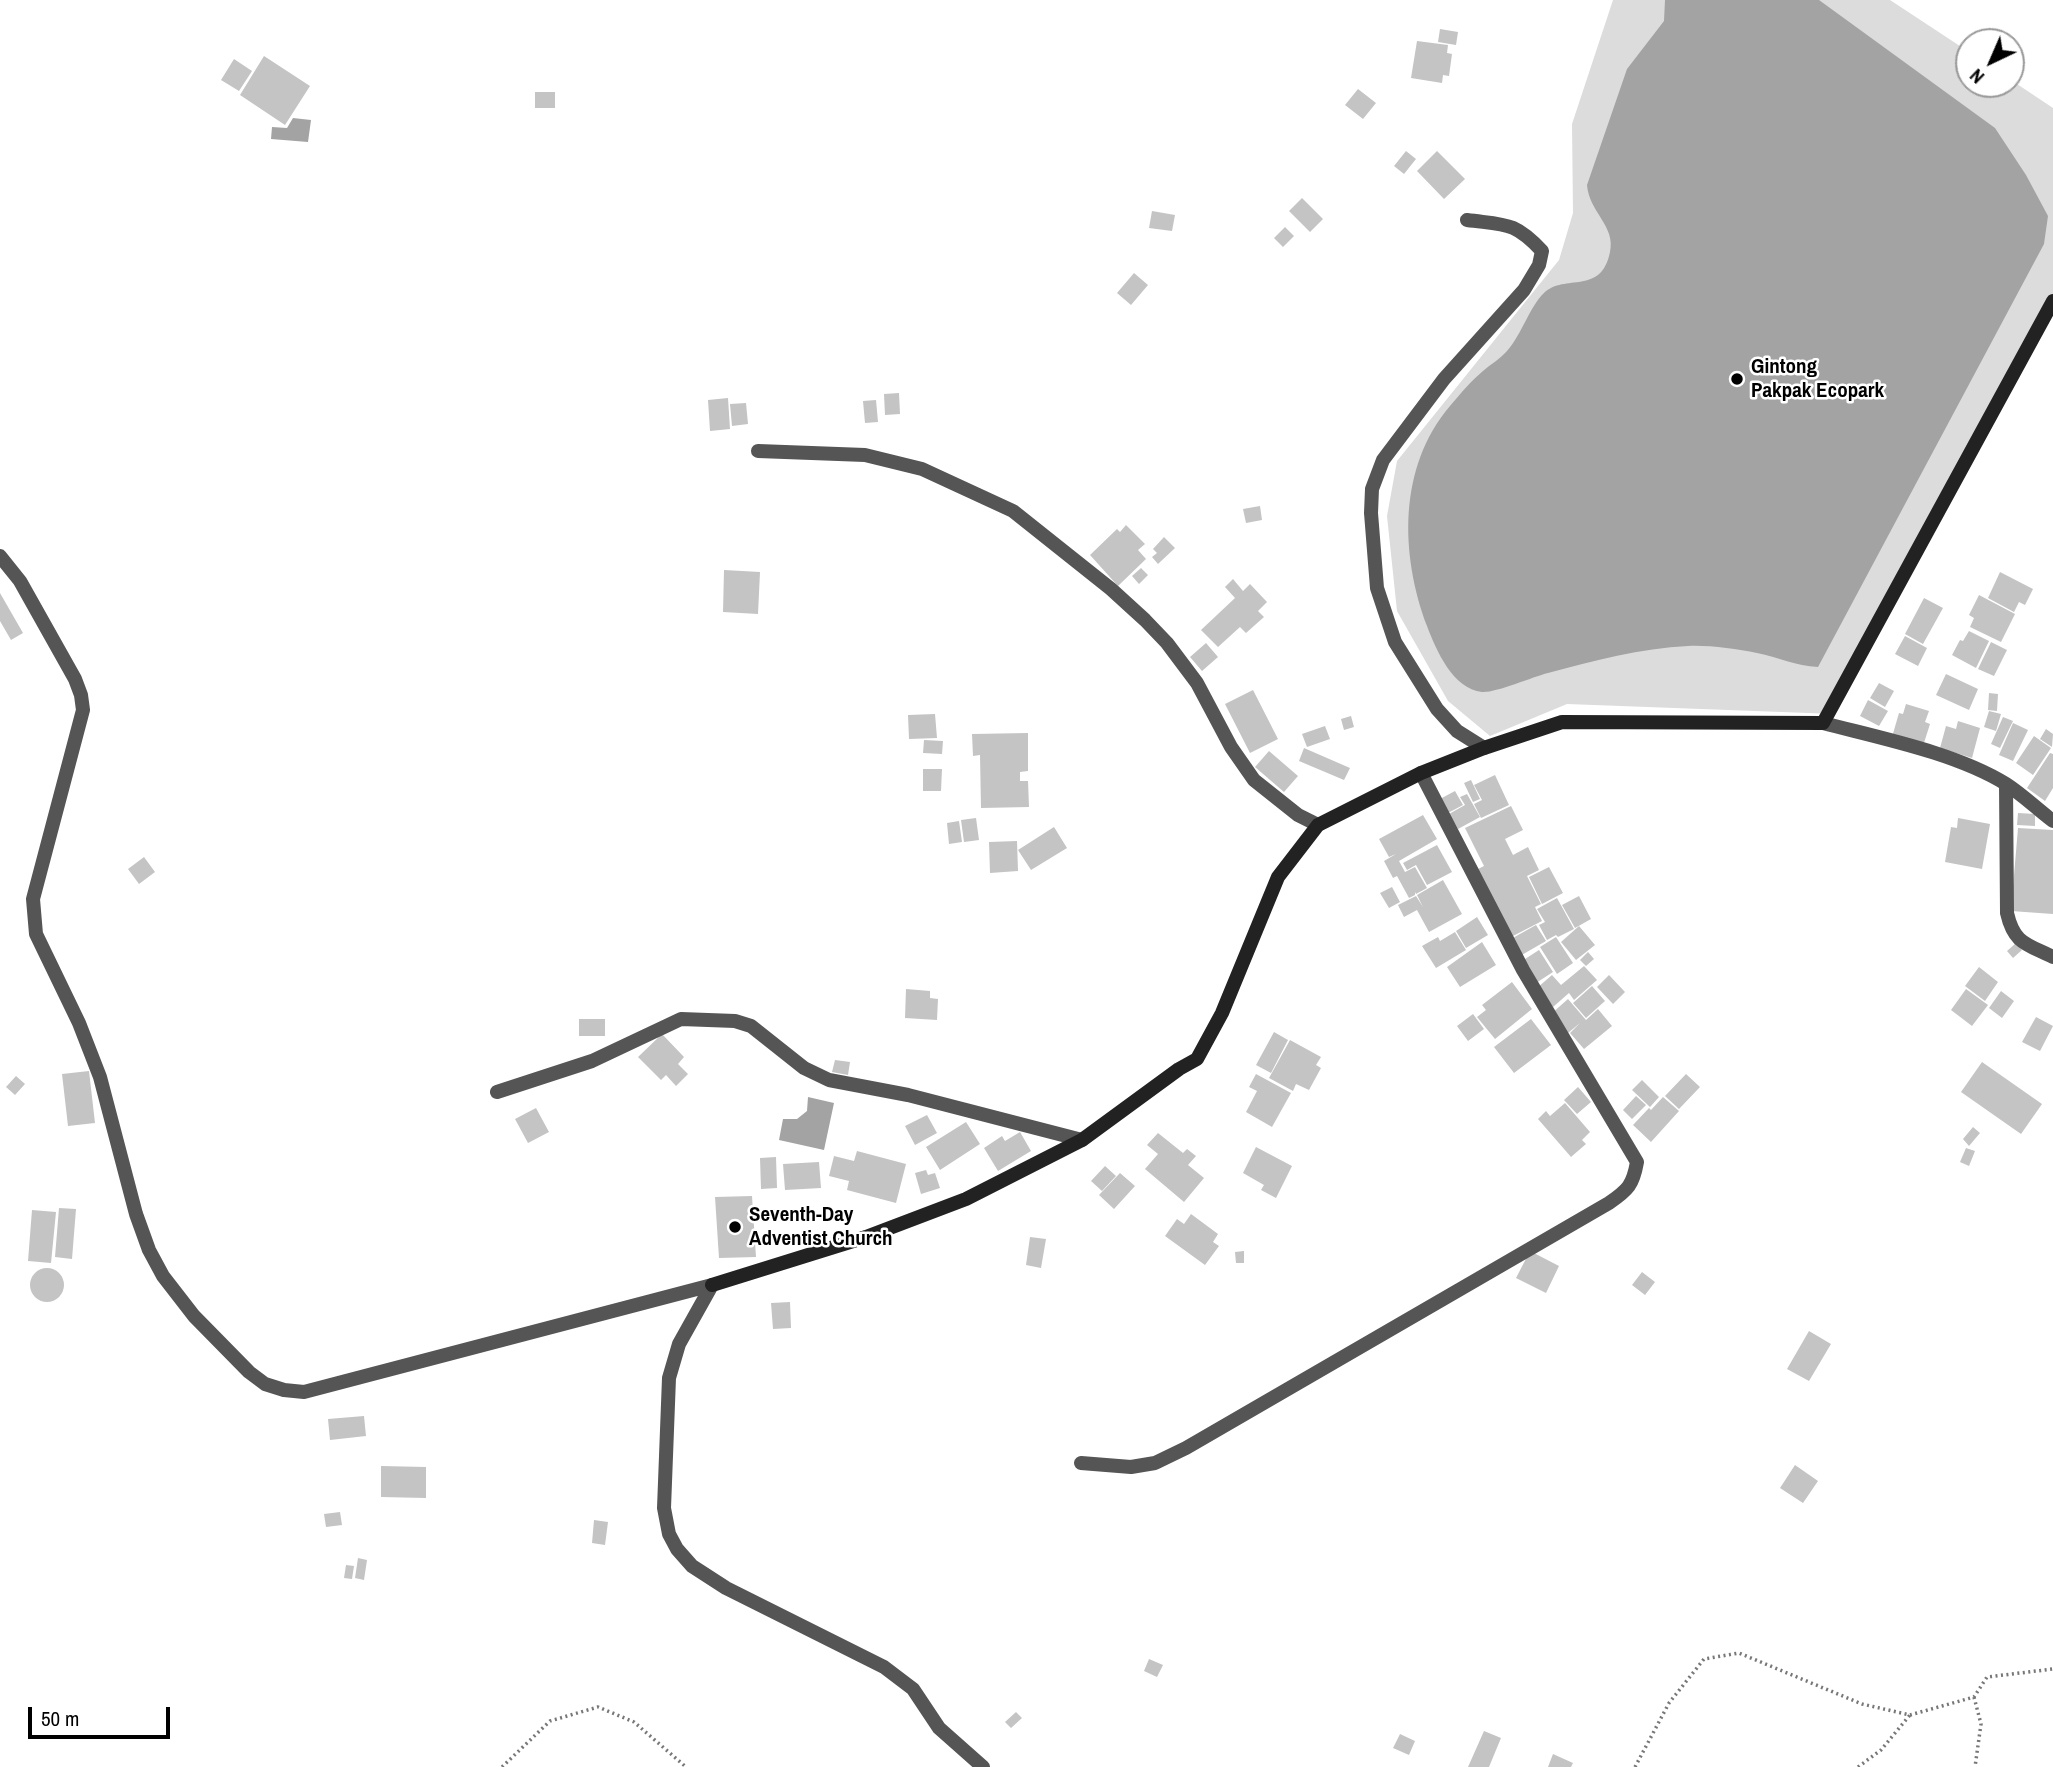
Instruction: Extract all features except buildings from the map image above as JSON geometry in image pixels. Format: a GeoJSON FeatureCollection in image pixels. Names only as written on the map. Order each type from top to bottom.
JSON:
{"type":"FeatureCollection","features":[{"type":"Feature","properties":{"kind":"street"},"geometry":{"type":"LineString","coordinates":[[1467,220],[1512,226],[1527,235],[1542,251],[1539,265],[1524,290],[1444,379],[1383,460],[1372,489],[1371,513],[1377,588],[1395,642],[1437,709],[1457,731],[1484,748]]}},
{"type":"Feature","properties":{"kind":"street"},"geometry":{"type":"LineString","coordinates":[[1823,723],[2053,301]]}},
{"type":"Feature","properties":{"kind":"street"},"geometry":{"type":"LineString","coordinates":[[758,451],[864,455],[922,469],[1013,511],[1111,589],[1145,620],[1167,643],[1197,683],[1231,747],[1254,780],[1298,815],[1318,825]]}},
{"type":"Feature","properties":{"kind":"street"},"geometry":{"type":"LineString","coordinates":[[0,556],[20,581],[82,695],[83,710],[33,899],[36,934],[79,1023],[100,1077],[136,1214],[149,1250],[180,1300],[212,1334],[248,1371],[265,1384],[284,1390],[304,1392],[712,1285],[866,1237],[954,1203],[1019,1173],[1082,1140],[1179,1069],[1197,1059],[1222,1013],[1278,877],[1318,825],[1422,773],[1484,748],[1562,722],[1823,723],[1943,757],[2006,784],[2053,821]]}},
{"type":"Feature","properties":{"kind":"street"},"geometry":{"type":"LineString","coordinates":[[1081,1463],[1131,1466],[1155,1463],[1186,1448],[1609,1203],[1634,1180],[1637,1162],[1523,970],[1422,773]]}},
{"type":"Feature","properties":{"kind":"street"},"geometry":{"type":"LineString","coordinates":[[2006,784],[2007,913],[2010,930],[2021,942],[2053,957]]}},
{"type":"Feature","properties":{"kind":"street"},"geometry":{"type":"LineString","coordinates":[[496,1092],[592,1061],[681,1019],[735,1021],[751,1026],[804,1068],[829,1080],[908,1095],[1082,1140]]}},
{"type":"Feature","properties":{"kind":"street"},"geometry":{"type":"LineString","coordinates":[[712,1285],[679,1344],[669,1378],[664,1508],[669,1534],[677,1549],[692,1566],[726,1588],[901,1678],[912,1689],[939,1728],[983,1767]]}},
{"type":"Feature","properties":{"kind":"path"},"geometry":{"type":"LineString","coordinates":[[1635,1767],[1669,1703],[1704,1659],[1739,1653],[1862,1703],[1910,1714],[1974,1697],[1987,1677],[2053,1669]]}},
{"type":"Feature","properties":{"kind":"path"},"geometry":{"type":"LineString","coordinates":[[1974,1697],[1981,1724],[1975,1767]]}},
{"type":"Feature","properties":{"kind":"path"},"geometry":{"type":"LineString","coordinates":[[502,1767],[550,1721],[598,1707],[634,1722],[686,1767]]}},
{"type":"Feature","properties":{"kind":"path"},"geometry":{"type":"LineString","coordinates":[[1858,1767],[1881,1750],[1910,1714]]}},
{"type":"Feature","properties":{"kind":"shaded area","name":"Gintong Pakpak Ecopark"},"geometry":{"type":"Polygon","coordinates":[[[1613,0],[1890,0],[1955,43],[1955,98],[2025,98],[2025,89],[2053,108],[2053,298],[1835,714],[1567,704],[1490,736],[1448,701],[1397,611],[1387,516],[1397,461],[1559,260],[1573,213],[1572,124],[1613,0]]]}},
{"type":"Feature","properties":{"kind":"shaded area","name":"Gintong Pakpak Ecopark"},"geometry":{"type":"Polygon","coordinates":[[[1665,0],[1819,0],[1995,128],[2026,175],[2048,216],[2044,244],[1818,667],[1740,650],[1688,646],[1635,652],[1482,692],[1462,684],[1454,676],[1435,646],[1427,626],[1412,570],[1409,541],[1413,483],[1433,430],[1466,388],[1507,351],[1544,293],[1562,284],[1591,279],[1605,266],[1610,252],[1609,234],[1592,203],[1587,185],[1627,69],[1664,21],[1665,0]]]}},
{"type":"Feature","properties":{"kind":"shaded area"},"geometry":{"type":"Polygon","coordinates":[[[293,118],[311,120],[308,142],[271,139],[272,127],[287,128],[293,118]]]}},
{"type":"Feature","properties":{"kind":"shaded area"},"geometry":{"type":"Polygon","coordinates":[[[808,1097],[834,1103],[824,1150],[779,1140],[783,1119],[797,1119],[807,1111],[808,1097]]]}},
{"type":"Feature","properties":{"kind":"place","name":"Gintong Pakpak Ecopark"},"geometry":{"type":"Point","coordinates":[1737,379]}},
{"type":"Feature","properties":{"kind":"place","name":"Seventh-Day Adventist Church"},"geometry":{"type":"Point","coordinates":[735,1227]}}]}
